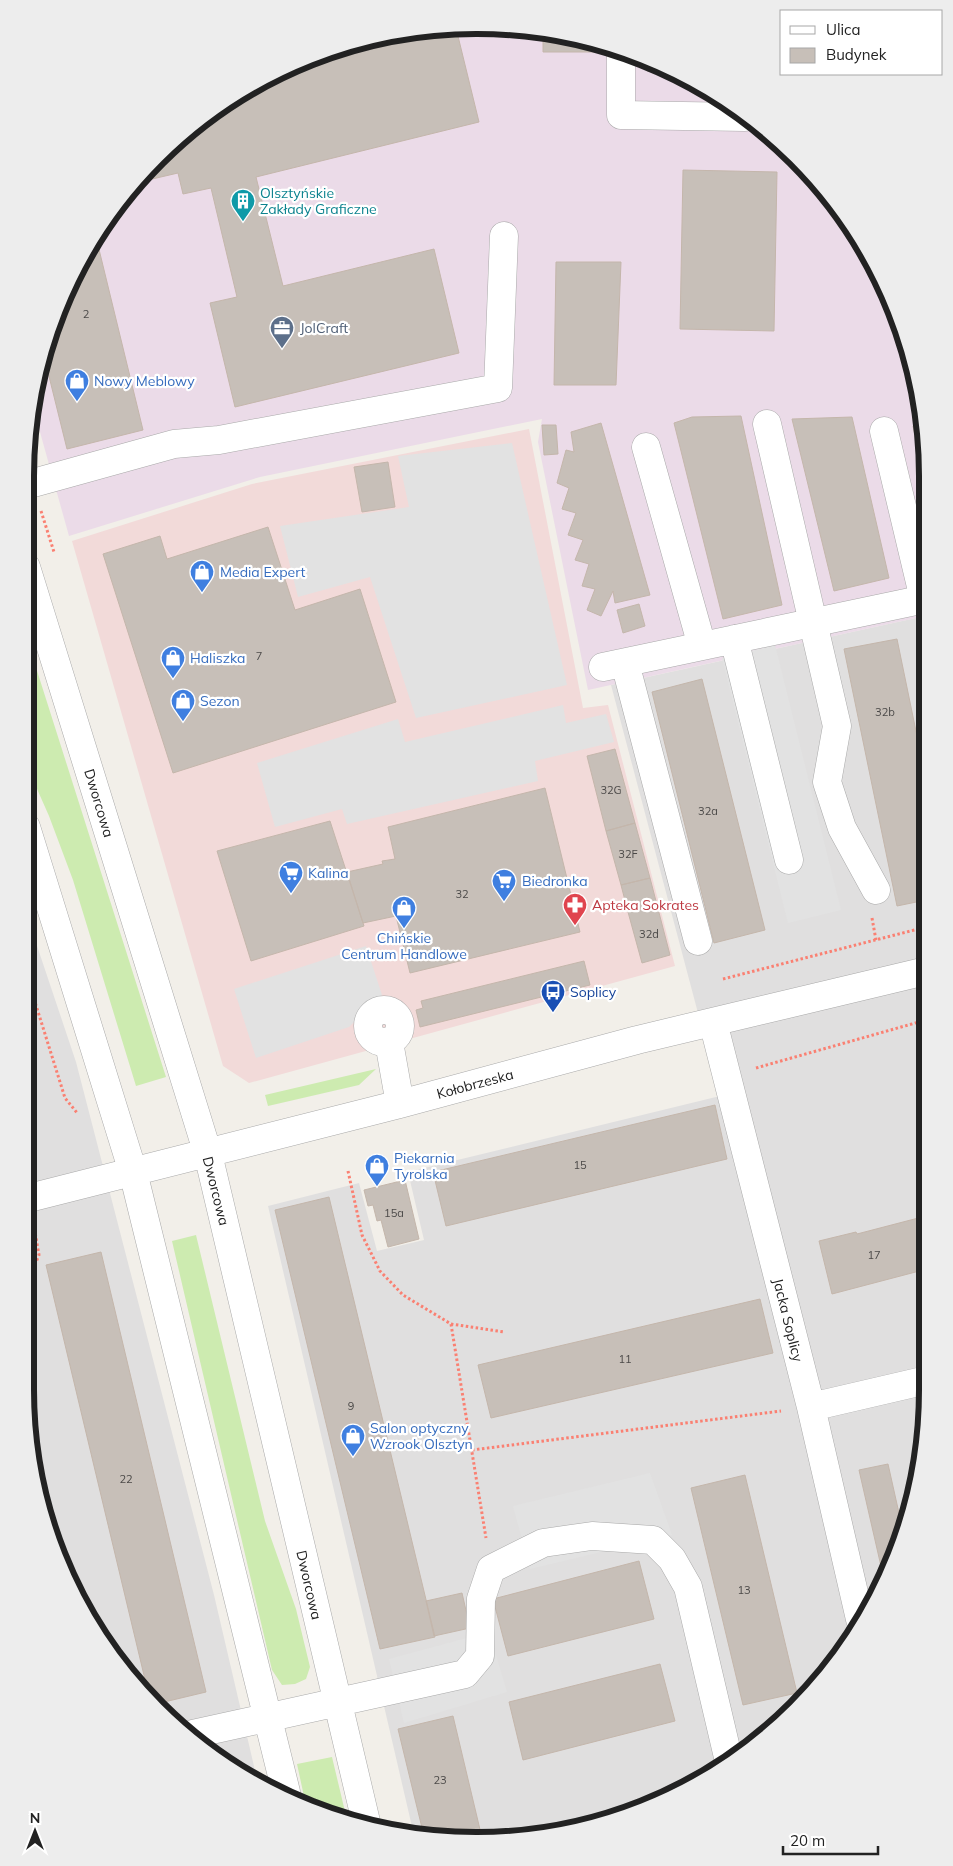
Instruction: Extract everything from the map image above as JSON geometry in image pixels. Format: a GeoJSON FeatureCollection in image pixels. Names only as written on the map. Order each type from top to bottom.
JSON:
{"type":"FeatureCollection","features":[{"type":"Feature","properties":{"kind":"street"},"geometry":{"type":"LineString","coordinates":[[621,58],[621,115],[734,117]]}},
{"type":"Feature","properties":{"kind":"street"},"geometry":{"type":"LineString","coordinates":[[34,483],[174,444],[219,440],[498,388],[504,236]]}},
{"type":"Feature","properties":{"kind":"street"},"geometry":{"type":"LineString","coordinates":[[767,424],[837,726],[828,782],[842,828],[876,890]]}},
{"type":"Feature","properties":{"kind":"street"},"geometry":{"type":"LineString","coordinates":[[884,431],[919,578]]}},
{"type":"Feature","properties":{"kind":"street"},"geometry":{"type":"LineString","coordinates":[[646,447],[702,646]]}},
{"type":"Feature","properties":{"kind":"street","name":"Dworcowa"},"geometry":{"type":"LineString","coordinates":[[34,593],[208,1154],[365,1818]]}},
{"type":"Feature","properties":{"kind":"street"},"geometry":{"type":"LineString","coordinates":[[698,942],[614,665],[919,600]]}},
{"type":"Feature","properties":{"kind":"street"},"geometry":{"type":"LineString","coordinates":[[734,639],[789,860]]}},
{"type":"Feature","properties":{"kind":"street"},"geometry":{"type":"LineString","coordinates":[[34,853],[133,1172],[285,1789]]}},
{"type":"Feature","properties":{"kind":"street","name":"Kołobrzeska"},"geometry":{"type":"LineString","coordinates":[[34,1197],[208,1154],[637,1040],[919,973]]}},
{"type":"Feature","properties":{"kind":"street","name":"Jacka Soplicy"},"geometry":{"type":"LineString","coordinates":[[713,1022],[811,1407],[859,1613]]}},
{"type":"Feature","properties":{"kind":"street"},"geometry":{"type":"LineString","coordinates":[[388,1042],[400,1104]]}},
{"type":"Feature","properties":{"kind":"street"},"geometry":{"type":"LineString","coordinates":[[811,1407],[919,1382]]}},
{"type":"Feature","properties":{"kind":"street"},"geometry":{"type":"LineString","coordinates":[[198,1733],[465,1674],[480,1656],[481,1599],[491,1569],[543,1543],[592,1536],[653,1540],[672,1559],[688,1587],[727,1754]]}},
{"type":"Feature","properties":{"kind":"path"},"geometry":{"type":"LineString","coordinates":[[723,979],[919,929]]}},
{"type":"Feature","properties":{"kind":"path"},"geometry":{"type":"LineString","coordinates":[[34,999],[65,1098],[78,1114]]}},
{"type":"Feature","properties":{"kind":"path"},"geometry":{"type":"LineString","coordinates":[[756,1068],[919,1022]]}},
{"type":"Feature","properties":{"kind":"path"},"geometry":{"type":"LineString","coordinates":[[348,1171],[362,1235],[380,1271],[403,1295],[451,1324],[504,1332]]}},
{"type":"Feature","properties":{"kind":"path"},"geometry":{"type":"LineString","coordinates":[[34,1267],[39,1255],[35,1232]]}},
{"type":"Feature","properties":{"kind":"path"},"geometry":{"type":"LineString","coordinates":[[451,1324],[491,1569]]}},
{"type":"Feature","properties":{"kind":"path"},"geometry":{"type":"LineString","coordinates":[[472,1450],[811,1407]]}},
{"type":"Feature","properties":{"kind":"shaded area"},"geometry":{"type":"Polygon","coordinates":[[[476,34],[505,35],[563,42],[619,57],[646,67],[698,93],[722,108],[746,125],[790,163],[828,207],[845,231],[860,255],[886,307],[896,334],[911,390],[918,448],[919,476],[919,617],[588,690],[538,442],[542,419],[260,477],[69,536],[38,423],[38,419],[42,390],[49,362],[67,307],[93,255],[108,231],[125,207],[163,163],[207,125],[231,108],[255,93],[307,67],[334,57],[390,42],[448,35],[476,34]]]}},
{"type":"Feature","properties":{"kind":"shaded area"},"geometry":{"type":"Polygon","coordinates":[[[529,429],[583,708],[608,705],[675,966],[249,1083],[223,1066],[72,541],[252,484],[529,429]]]}},
{"type":"Feature","properties":{"kind":"shaded area"},"geometry":{"type":"Polygon","coordinates":[[[512,443],[567,685],[416,718],[370,577],[298,597],[280,526],[409,507],[398,456],[512,443]]]}},
{"type":"Feature","properties":{"kind":"shaded area"},"geometry":{"type":"Polygon","coordinates":[[[919,617],[919,1390],[918,1418],[911,1476],[896,1532],[886,1559],[860,1611],[845,1635],[828,1659],[790,1703],[746,1741],[722,1758],[698,1773],[646,1799],[619,1809],[563,1824],[505,1831],[476,1832],[412,1827],[268,1206],[359,1183],[377,1251],[424,1240],[408,1172],[720,1096],[611,685],[919,617]]]}},
{"type":"Feature","properties":{"kind":"shaded area"},"geometry":{"type":"Polygon","coordinates":[[[775,645],[841,910],[788,923],[722,658],[775,645]]]}},
{"type":"Feature","properties":{"kind":"shaded area"},"geometry":{"type":"Polygon","coordinates":[[[563,705],[566,723],[606,714],[614,742],[535,761],[538,781],[347,824],[342,809],[275,827],[257,763],[398,719],[405,742],[563,705]]]}},
{"type":"Feature","properties":{"kind":"shaded area"},"geometry":{"type":"Polygon","coordinates":[[[34,937],[76,1062],[214,1595],[256,1773],[207,1741],[163,1703],[125,1659],[93,1611],[79,1585],[57,1532],[49,1504],[42,1476],[38,1447],[34,1390],[34,937]]]}},
{"type":"Feature","properties":{"kind":"shaded area"},"geometry":{"type":"Polygon","coordinates":[[[366,946],[382,995],[349,1027],[256,1058],[234,989],[366,946]]]}},
{"type":"Feature","properties":{"kind":"shaded area"},"geometry":{"type":"Polygon","coordinates":[[[650,1473],[672,1535],[530,1569],[513,1506],[650,1473]]]}},
{"type":"Feature","properties":{"kind":"shaded area"},"geometry":{"type":"Polygon","coordinates":[[[489,1632],[507,1692],[404,1723],[389,1659],[489,1632]]]}},
{"type":"Feature","properties":{"kind":"green space"},"geometry":{"type":"Polygon","coordinates":[[[34,661],[166,1077],[136,1086],[73,880],[34,782],[34,661]]]}},
{"type":"Feature","properties":{"kind":"green space"},"geometry":{"type":"Polygon","coordinates":[[[376,1069],[359,1085],[268,1106],[265,1095],[376,1069]]]}},
{"type":"Feature","properties":{"kind":"green space"},"geometry":{"type":"Polygon","coordinates":[[[196,1235],[265,1521],[296,1609],[310,1667],[306,1679],[295,1684],[282,1685],[272,1670],[172,1241],[196,1235]]]}},
{"type":"Feature","properties":{"kind":"green space"},"geometry":{"type":"Polygon","coordinates":[[[332,1757],[345,1812],[304,1798],[297,1764],[332,1757]]]}},
{"type":"Feature","properties":{"kind":"building","name":"Olsztyńskie Zakłady Graficzne"},"geometry":{"type":"Polygon","coordinates":[[[458,35],[479,122],[256,177],[283,286],[434,249],[459,353],[235,407],[210,303],[237,297],[211,188],[183,194],[178,173],[148,180],[163,163],[207,125],[255,93],[281,79],[334,57],[362,49],[390,42],[458,35]]]}},
{"type":"Feature","properties":{"kind":"building"},"geometry":{"type":"Polygon","coordinates":[[[543,39],[563,42],[602,52],[543,52],[543,39]]]}},
{"type":"Feature","properties":{"kind":"building"},"geometry":{"type":"Polygon","coordinates":[[[683,170],[777,172],[774,331],[680,329],[683,170]]]}},
{"type":"Feature","properties":{"kind":"building"},"geometry":{"type":"Polygon","coordinates":[[[98,246],[143,430],[67,449],[47,369],[67,307],[98,246]]]}},
{"type":"Feature","properties":{"kind":"building"},"geometry":{"type":"Polygon","coordinates":[[[556,262],[621,262],[616,385],[554,385],[556,262]]]}},
{"type":"Feature","properties":{"kind":"building"},"geometry":{"type":"Polygon","coordinates":[[[741,416],[782,605],[723,619],[674,423],[692,417],[741,416]]]}},
{"type":"Feature","properties":{"kind":"building"},"geometry":{"type":"Polygon","coordinates":[[[852,417],[889,578],[834,591],[792,419],[852,417]]]}},
{"type":"Feature","properties":{"kind":"building"},"geometry":{"type":"Polygon","coordinates":[[[601,423],[650,595],[615,603],[613,591],[601,616],[587,610],[595,589],[582,586],[589,564],[575,560],[583,540],[568,535],[576,513],[562,509],[569,488],[557,483],[566,450],[574,452],[571,432],[601,423]]]}},
{"type":"Feature","properties":{"kind":"building"},"geometry":{"type":"Polygon","coordinates":[[[542,425],[556,425],[558,454],[544,455],[542,425]]]}},
{"type":"Feature","properties":{"kind":"building"},"geometry":{"type":"Polygon","coordinates":[[[916,425],[918,450],[913,426],[916,425]]]}},
{"type":"Feature","properties":{"kind":"building"},"geometry":{"type":"Polygon","coordinates":[[[388,462],[395,507],[362,512],[354,467],[388,462]]]}},
{"type":"Feature","properties":{"kind":"building"},"geometry":{"type":"Polygon","coordinates":[[[268,527],[295,610],[360,589],[396,702],[173,773],[103,554],[160,536],[167,559],[268,527]]]}},
{"type":"Feature","properties":{"kind":"building"},"geometry":{"type":"Polygon","coordinates":[[[639,604],[645,626],[623,633],[617,610],[639,604]]]}},
{"type":"Feature","properties":{"kind":"building"},"geometry":{"type":"Polygon","coordinates":[[[897,639],[919,746],[919,901],[897,906],[844,649],[897,639]]]}},
{"type":"Feature","properties":{"kind":"building"},"geometry":{"type":"Polygon","coordinates":[[[702,679],[765,930],[714,943],[652,692],[702,679]]]}},
{"type":"Feature","properties":{"kind":"building"},"geometry":{"type":"Polygon","coordinates":[[[615,749],[635,823],[606,831],[587,756],[615,749]]]}},
{"type":"Feature","properties":{"kind":"building"},"geometry":{"type":"Polygon","coordinates":[[[545,788],[580,932],[410,973],[396,916],[363,923],[347,872],[383,864],[382,861],[395,859],[388,827],[545,788]]]}},
{"type":"Feature","properties":{"kind":"building"},"geometry":{"type":"Polygon","coordinates":[[[330,821],[364,926],[251,961],[217,851],[330,821]]]}},
{"type":"Feature","properties":{"kind":"building"},"geometry":{"type":"Polygon","coordinates":[[[635,823],[650,878],[621,885],[606,831],[635,823]]]}},
{"type":"Feature","properties":{"kind":"building"},"geometry":{"type":"Polygon","coordinates":[[[650,878],[657,905],[628,912],[621,885],[650,878]]]}},
{"type":"Feature","properties":{"kind":"building"},"geometry":{"type":"Polygon","coordinates":[[[657,905],[670,955],[642,963],[628,912],[657,905]]]}},
{"type":"Feature","properties":{"kind":"building"},"geometry":{"type":"Polygon","coordinates":[[[584,961],[590,985],[420,1027],[416,1010],[423,1008],[421,1001],[584,961]]]}},
{"type":"Feature","properties":{"kind":"building"},"geometry":{"type":"Polygon","coordinates":[[[715,1105],[727,1159],[446,1226],[433,1172],[715,1105]]]}},
{"type":"Feature","properties":{"kind":"building"},"geometry":{"type":"Polygon","coordinates":[[[405,1180],[419,1239],[388,1247],[381,1220],[377,1221],[373,1205],[368,1206],[364,1190],[405,1180]]]}},
{"type":"Feature","properties":{"kind":"building"},"geometry":{"type":"Polygon","coordinates":[[[329,1197],[435,1637],[380,1649],[275,1210],[329,1197]]]}},
{"type":"Feature","properties":{"kind":"building"},"geometry":{"type":"Polygon","coordinates":[[[919,1218],[919,1271],[832,1294],[819,1241],[856,1232],[857,1234],[919,1218]]]}},
{"type":"Feature","properties":{"kind":"building"},"geometry":{"type":"Polygon","coordinates":[[[101,1252],[206,1692],[162,1702],[146,1683],[46,1265],[101,1252]]]}},
{"type":"Feature","properties":{"kind":"building"},"geometry":{"type":"Polygon","coordinates":[[[760,1299],[773,1353],[491,1418],[478,1365],[760,1299]]]}},
{"type":"Feature","properties":{"kind":"building"},"geometry":{"type":"Polygon","coordinates":[[[888,1464],[900,1518],[882,1569],[859,1470],[888,1464]]]}},
{"type":"Feature","properties":{"kind":"building"},"geometry":{"type":"Polygon","coordinates":[[[745,1475],[797,1693],[743,1705],[691,1488],[745,1475]]]}},
{"type":"Feature","properties":{"kind":"building"},"geometry":{"type":"Polygon","coordinates":[[[639,1561],[654,1619],[508,1656],[493,1599],[639,1561]]]}},
{"type":"Feature","properties":{"kind":"building"},"geometry":{"type":"Polygon","coordinates":[[[462,1593],[470,1628],[434,1636],[426,1601],[462,1593]]]}},
{"type":"Feature","properties":{"kind":"building"},"geometry":{"type":"Polygon","coordinates":[[[660,1664],[675,1721],[523,1760],[509,1702],[660,1664]]]}},
{"type":"Feature","properties":{"kind":"building"},"geometry":{"type":"Polygon","coordinates":[[[453,1716],[481,1832],[422,1828],[398,1729],[453,1716]]]}},
{"type":"Feature","properties":{"kind":"place","name":"Olsztyńskie Zakłady Graficzne"},"geometry":{"type":"Point","coordinates":[243,222]}},
{"type":"Feature","properties":{"kind":"place","name":"JolCraft"},"geometry":{"type":"Point","coordinates":[282,349]}},
{"type":"Feature","properties":{"kind":"place","name":"Nowy Meblowy"},"geometry":{"type":"Point","coordinates":[77,402]}},
{"type":"Feature","properties":{"kind":"place","name":"Media Expert"},"geometry":{"type":"Point","coordinates":[202,593]}},
{"type":"Feature","properties":{"kind":"place","name":"Haliszka"},"geometry":{"type":"Point","coordinates":[173,679]}},
{"type":"Feature","properties":{"kind":"place","name":"Sezon"},"geometry":{"type":"Point","coordinates":[183,722]}},
{"type":"Feature","properties":{"kind":"place","name":"Kalina"},"geometry":{"type":"Point","coordinates":[291,894]}},
{"type":"Feature","properties":{"kind":"place","name":"Biedronka"},"geometry":{"type":"Point","coordinates":[504,902]}},
{"type":"Feature","properties":{"kind":"place","name":"Apteka Sokrates"},"geometry":{"type":"Point","coordinates":[575,926]}},
{"type":"Feature","properties":{"kind":"place","name":"Chińskie Centrum Handlowe"},"geometry":{"type":"Point","coordinates":[404,929]}},
{"type":"Feature","properties":{"kind":"place","name":"Soplicy"},"geometry":{"type":"Point","coordinates":[553,1013]}},
{"type":"Feature","properties":{"kind":"place","name":"Piekarnia Tyrolska"},"geometry":{"type":"Point","coordinates":[377,1187]}},
{"type":"Feature","properties":{"kind":"place","name":"Salon optyczny Wzrook Olsztyn"},"geometry":{"type":"Point","coordinates":[353,1457]}}]}
